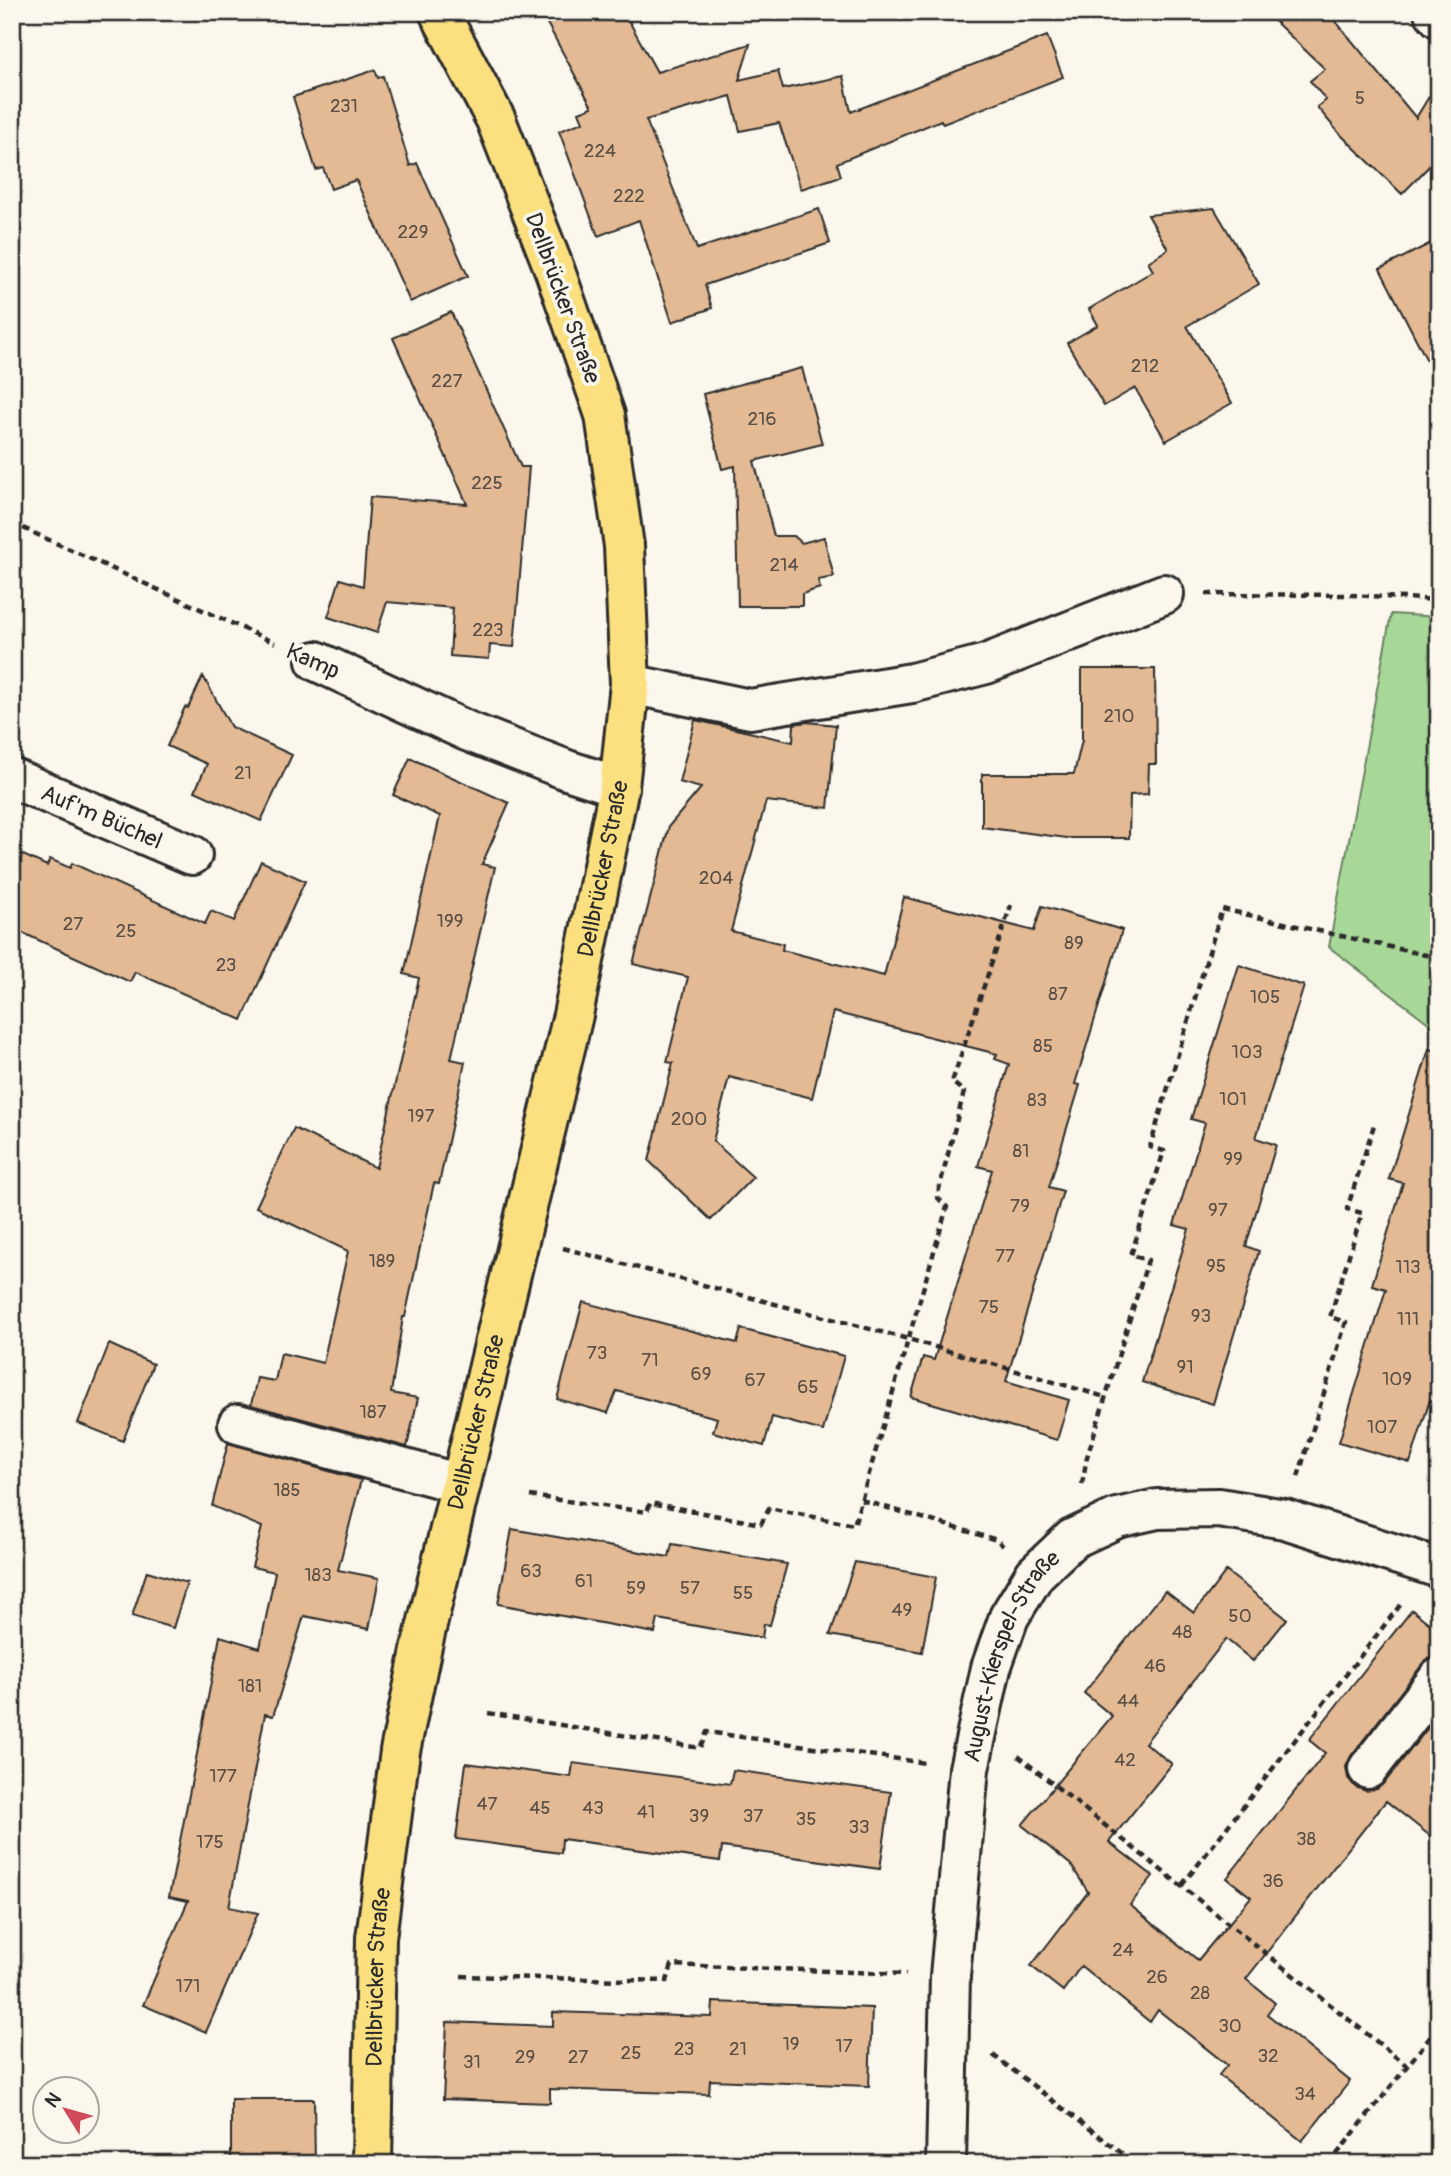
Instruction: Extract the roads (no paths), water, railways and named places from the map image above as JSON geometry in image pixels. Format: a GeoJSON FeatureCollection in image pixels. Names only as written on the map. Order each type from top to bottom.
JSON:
{"type":"FeatureCollection","features":[{"type":"Feature","properties":{"kind":"main road","name":"Dellbrücker Straße"},"geometry":{"type":"LineString","coordinates":[[372,2164],[376,1938],[400,1751],[422,1646],[573,1015],[618,787],[630,684],[624,546],[605,415],[555,271],[496,120],[439,12]]}},
{"type":"Feature","properties":{"kind":"street"},"geometry":{"type":"LineString","coordinates":[[1434,12],[1439,18]]}},
{"type":"Feature","properties":{"kind":"street"},"geometry":{"type":"LineString","coordinates":[[630,684],[750,709],[912,684],[986,664],[1164,594]]}},
{"type":"Feature","properties":{"kind":"street","name":"Kamp"},"geometry":{"type":"LineString","coordinates":[[316,661],[467,731],[566,770],[618,787]]}},
{"type":"Feature","properties":{"kind":"street","name":"Auf'm Büchel"},"geometry":{"type":"LineString","coordinates":[[12,778],[192,855]]}},
{"type":"Feature","properties":{"kind":"street"},"geometry":{"type":"LineString","coordinates":[[238,1424],[461,1483]]}},
{"type":"Feature","properties":{"kind":"street","name":"August-Kierspel-Straße"},"geometry":{"type":"LineString","coordinates":[[946,2164],[950,1976],[969,1769],[991,1668],[1009,1617],[1035,1574],[1072,1539],[1117,1518],[1157,1509],[1219,1508],[1285,1519],[1435,1566]]}},
{"type":"Feature","properties":{"kind":"street"},"geometry":{"type":"LineString","coordinates":[[1368,1769],[1439,1678]]}}]}
